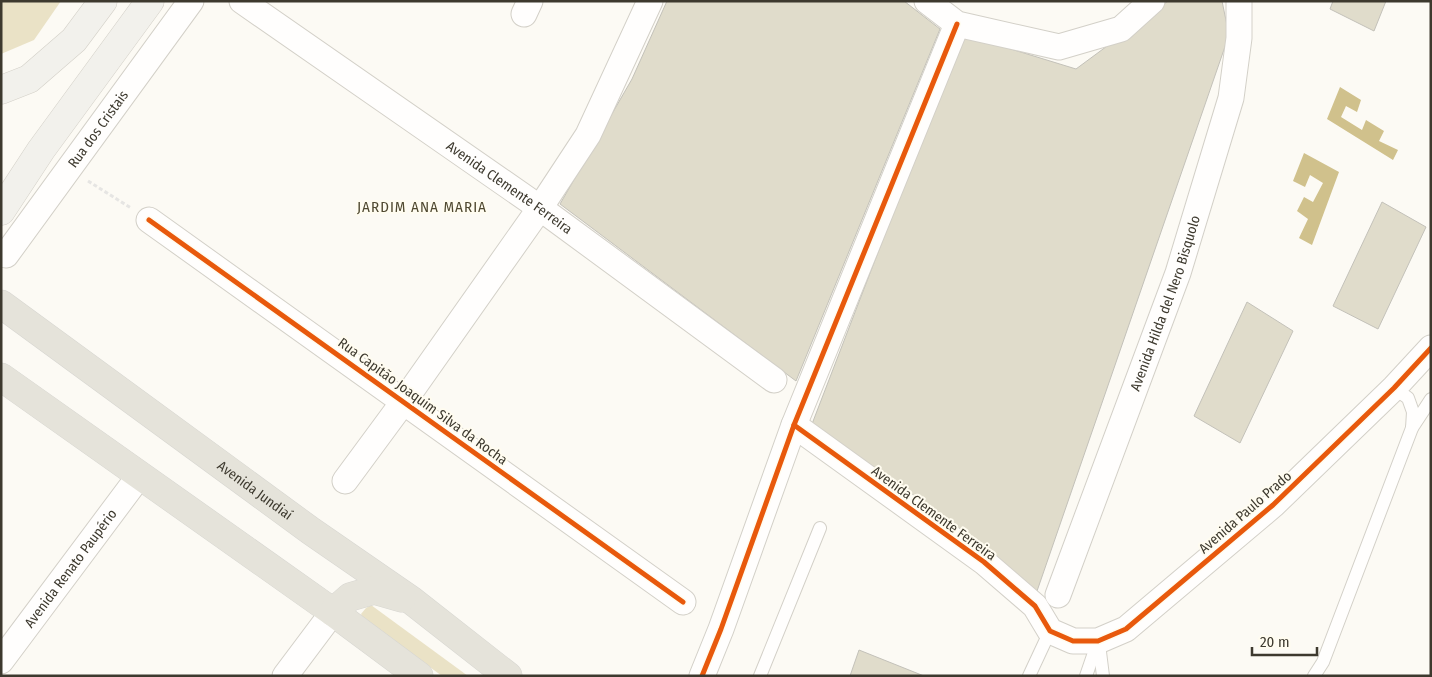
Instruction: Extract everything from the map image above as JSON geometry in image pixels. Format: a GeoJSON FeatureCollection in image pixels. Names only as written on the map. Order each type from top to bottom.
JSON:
{"type":"FeatureCollection","features":[{"type":"Feature","properties":{"kind":"main road"},"geometry":{"type":"LineString","coordinates":[[1,90],[29,79],[74,40],[103,1]]}},
{"type":"Feature","properties":{"kind":"main road"},"geometry":{"type":"LineString","coordinates":[[1,211],[41,150],[150,1]]}},
{"type":"Feature","properties":{"kind":"main road"},"geometry":{"type":"LineString","coordinates":[[1,283],[29,323]]}},
{"type":"Feature","properties":{"kind":"main road","name":"Avenida Jundiaí"},"geometry":{"type":"LineString","coordinates":[[1,304],[263,496],[411,600],[508,676]]}},
{"type":"Feature","properties":{"kind":"main road"},"geometry":{"type":"LineString","coordinates":[[1,377],[333,612],[419,676]]}},
{"type":"Feature","properties":{"kind":"main road"},"geometry":{"type":"LineString","coordinates":[[333,612],[350,597],[374,590],[411,600]]}},
{"type":"Feature","properties":{"kind":"street","name":"Rua dos Cristais"},"geometry":{"type":"LineString","coordinates":[[6,256],[191,1]]}},
{"type":"Feature","properties":{"kind":"street","name":"Avenida Clemente Ferreira"},"geometry":{"type":"LineString","coordinates":[[242,1],[540,208],[774,380]]}},
{"type":"Feature","properties":{"kind":"street"},"geometry":{"type":"LineString","coordinates":[[345,481],[404,401],[540,208],[588,135],[650,1]]}},
{"type":"Feature","properties":{"kind":"street"},"geometry":{"type":"LineString","coordinates":[[927,1],[957,24],[1059,47],[1120,29],[1152,1]]}},
{"type":"Feature","properties":{"kind":"street","name":"Avenida Hilda del Nero Bisquolo"},"geometry":{"type":"LineString","coordinates":[[1058,595],[1178,274],[1231,98],[1239,38],[1239,1]]}},
{"type":"Feature","properties":{"kind":"street"},"geometry":{"type":"LineString","coordinates":[[702,676],[721,630],[794,425],[957,24]]}},
{"type":"Feature","properties":{"kind":"street"},"geometry":{"type":"LineString","coordinates":[[41,150],[68,169]]}},
{"type":"Feature","properties":{"kind":"street","name":"Rua Capitão Joaquim Silva da Rocha"},"geometry":{"type":"LineString","coordinates":[[149,220],[683,602]]}},
{"type":"Feature","properties":{"kind":"street","name":"Avenida Paulo Prado"},"geometry":{"type":"LineString","coordinates":[[1050,631],[1073,641],[1098,641],[1126,629],[1273,505],[1394,388],[1431,348]]}},
{"type":"Feature","properties":{"kind":"street","name":"Avenida Clemente Ferreira"},"geometry":{"type":"LineString","coordinates":[[794,425],[984,562],[1035,606],[1050,631]]}},
{"type":"Feature","properties":{"kind":"street","name":"Avenida Renato Paupério"},"geometry":{"type":"LineString","coordinates":[[1,661],[140,475]]}},
{"type":"Feature","properties":{"kind":"street"},"geometry":{"type":"LineString","coordinates":[[285,676],[333,612]]}},
{"type":"Feature","properties":{"kind":"lane"},"geometry":{"type":"LineString","coordinates":[[1394,388],[1408,398],[1413,412],[1412,428]]}},
{"type":"Feature","properties":{"kind":"lane"},"geometry":{"type":"LineString","coordinates":[[1314,676],[1323,662],[1412,428],[1431,399]]}},
{"type":"Feature","properties":{"kind":"lane"},"geometry":{"type":"LineString","coordinates":[[760,676],[820,528]]}},
{"type":"Feature","properties":{"kind":"lane"},"geometry":{"type":"LineString","coordinates":[[1029,676],[1050,631]]}},
{"type":"Feature","properties":{"kind":"lane"},"geometry":{"type":"LineString","coordinates":[[1086,676],[1098,641]]}},
{"type":"Feature","properties":{"kind":"lane"},"geometry":{"type":"LineString","coordinates":[[1098,641],[1103,676]]}},
{"type":"Feature","properties":{"kind":"path"},"geometry":{"type":"LineString","coordinates":[[68,169],[149,220]]}},
{"type":"Feature","properties":{"kind":"shaded area"},"geometry":{"type":"Polygon","coordinates":[[[1,1],[61,1],[34,40],[1,54],[1,1]]]}},
{"type":"Feature","properties":{"kind":"shaded area"},"geometry":{"type":"Polygon","coordinates":[[[1340,87],[1361,100],[1357,112],[1346,106],[1341,117],[1362,130],[1366,120],[1384,131],[1379,141],[1398,150],[1393,160],[1327,119],[1340,87]]]}},
{"type":"Feature","properties":{"kind":"shaded area"},"geometry":{"type":"Polygon","coordinates":[[[1304,153],[1339,172],[1312,245],[1299,238],[1308,219],[1297,211],[1304,197],[1313,202],[1323,183],[1310,175],[1305,187],[1293,181],[1304,153]]]}},
{"type":"Feature","properties":{"kind":"shaded area"},"geometry":{"type":"Polygon","coordinates":[[[371,605],[468,676],[442,676],[363,618],[361,614],[371,605]]]}},
{"type":"Feature","properties":{"kind":"building"},"geometry":{"type":"Polygon","coordinates":[[[667,1],[904,1],[940,29],[796,381],[560,204],[632,79],[667,1]]]}},
{"type":"Feature","properties":{"kind":"building"},"geometry":{"type":"Polygon","coordinates":[[[1168,1],[1222,1],[1229,35],[1036,594],[812,424],[962,34],[1076,69],[1168,1]]]}},
{"type":"Feature","properties":{"kind":"building"},"geometry":{"type":"Polygon","coordinates":[[[1333,1],[1386,1],[1374,31],[1330,9],[1333,1]]]}},
{"type":"Feature","properties":{"kind":"building"},"geometry":{"type":"Polygon","coordinates":[[[1382,202],[1426,227],[1378,329],[1333,306],[1382,202]]]}},
{"type":"Feature","properties":{"kind":"building"},"geometry":{"type":"Polygon","coordinates":[[[1247,302],[1293,331],[1240,443],[1194,416],[1247,302]]]}},
{"type":"Feature","properties":{"kind":"building"},"geometry":{"type":"Polygon","coordinates":[[[859,650],[924,676],[850,676],[859,650]]]}},
{"type":"Feature","properties":{"kind":"cycle path"},"geometry":{"type":"LineString","coordinates":[[702,676],[721,629],[794,425],[957,24]]}},
{"type":"Feature","properties":{"kind":"cycle path"},"geometry":{"type":"LineString","coordinates":[[149,220],[683,602]]}},
{"type":"Feature","properties":{"kind":"cycle path"},"geometry":{"type":"LineString","coordinates":[[794,425],[984,562],[1035,606],[1050,631],[1073,641],[1098,641],[1126,629],[1273,505],[1394,388],[1431,348]]}},
{"type":"Feature","properties":{"kind":"district","name":"JARDIM ANA MARIA"},"geometry":{"type":"Point","coordinates":[422,207]}}]}
